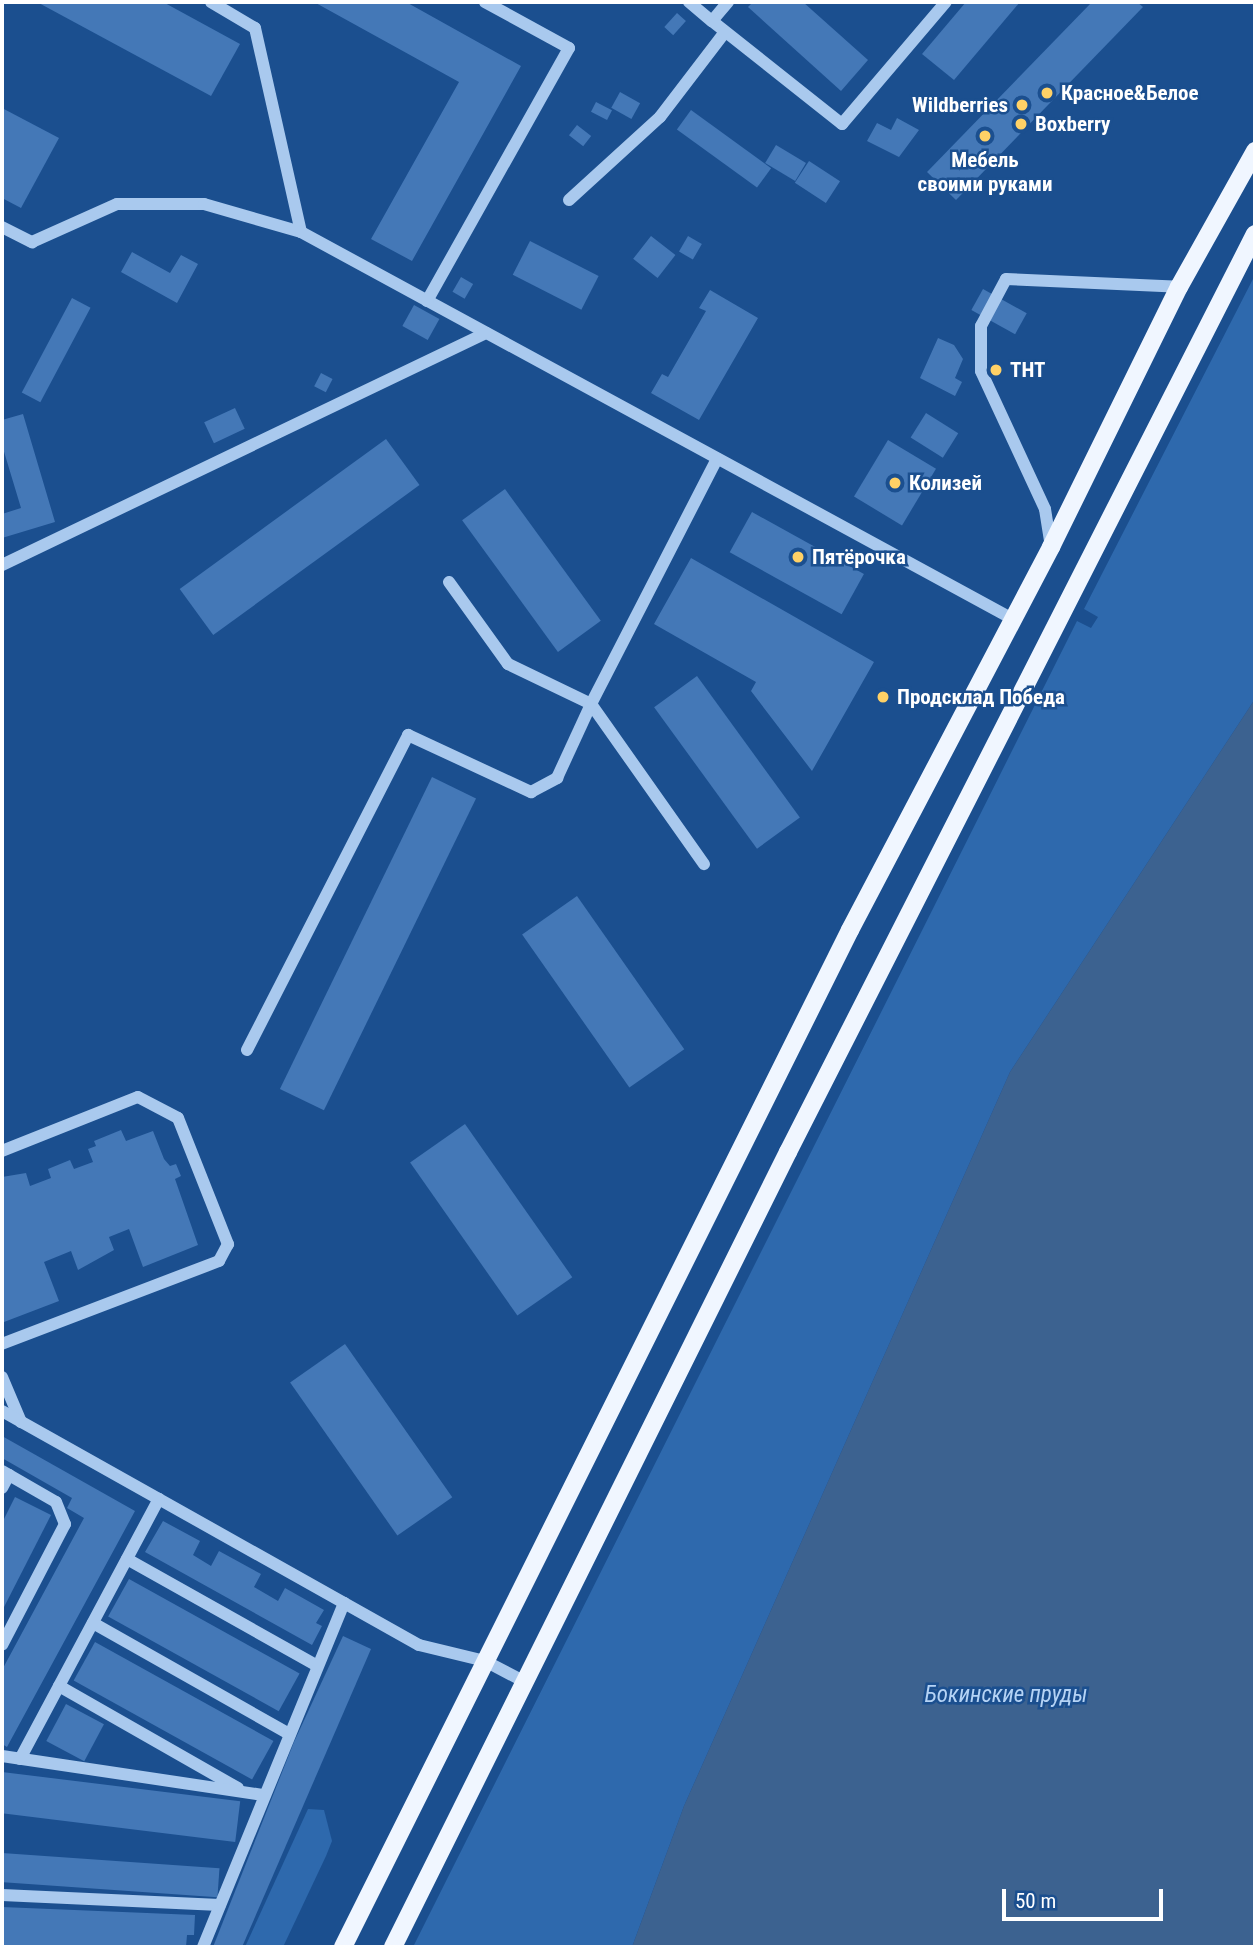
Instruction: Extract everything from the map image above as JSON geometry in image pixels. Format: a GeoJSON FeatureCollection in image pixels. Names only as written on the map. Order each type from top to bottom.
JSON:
{"type":"FeatureCollection","features":[{"type":"Feature","properties":{"kind":"main road"},"geometry":{"type":"LineString","coordinates":[[343,1947],[1011,618],[1051,547],[1179,286],[1255,151]]}},
{"type":"Feature","properties":{"kind":"main road"},"geometry":{"type":"LineString","coordinates":[[393,1947],[1255,234]]}},
{"type":"Feature","properties":{"kind":"lane"},"geometry":{"type":"LineString","coordinates":[[211,2],[255,28],[301,232]]}},
{"type":"Feature","properties":{"kind":"lane"},"geometry":{"type":"LineString","coordinates":[[427,301],[569,48],[485,2]]}},
{"type":"Feature","properties":{"kind":"lane"},"geometry":{"type":"LineString","coordinates":[[689,2],[842,124],[946,2]]}},
{"type":"Feature","properties":{"kind":"lane"},"geometry":{"type":"LineString","coordinates":[[712,21],[727,2]]}},
{"type":"Feature","properties":{"kind":"lane"},"geometry":{"type":"LineString","coordinates":[[569,200],[660,117],[724,32]]}},
{"type":"Feature","properties":{"kind":"lane"},"geometry":{"type":"LineString","coordinates":[[2,227],[32,243],[117,204],[204,204],[301,232],[1011,618]]}},
{"type":"Feature","properties":{"kind":"lane"},"geometry":{"type":"LineString","coordinates":[[1051,547],[1045,509],[981,372],[981,326],[1006,279],[1179,286]]}},
{"type":"Feature","properties":{"kind":"lane"},"geometry":{"type":"LineString","coordinates":[[2,565],[486,333]]}},
{"type":"Feature","properties":{"kind":"lane"},"geometry":{"type":"LineString","coordinates":[[247,1050],[408,735],[531,792],[557,778],[591,704],[717,459]]}},
{"type":"Feature","properties":{"kind":"lane"},"geometry":{"type":"LineString","coordinates":[[449,582],[508,664],[591,704],[704,864]]}},
{"type":"Feature","properties":{"kind":"lane"},"geometry":{"type":"LineString","coordinates":[[2,1151],[138,1097],[178,1118],[228,1244],[219,1261],[2,1344]]}},
{"type":"Feature","properties":{"kind":"lane"},"geometry":{"type":"LineString","coordinates":[[2,1377],[21,1422]]}},
{"type":"Feature","properties":{"kind":"lane"},"geometry":{"type":"LineString","coordinates":[[2,1411],[419,1645],[485,1661],[525,1682]]}},
{"type":"Feature","properties":{"kind":"lane"},"geometry":{"type":"LineString","coordinates":[[2,1488],[5,1473],[55,1502],[65,1524],[2,1646]]}},
{"type":"Feature","properties":{"kind":"lane"},"geometry":{"type":"LineString","coordinates":[[20,1759],[159,1499]]}},
{"type":"Feature","properties":{"kind":"lane"},"geometry":{"type":"LineString","coordinates":[[127,1559],[316,1665]]}},
{"type":"Feature","properties":{"kind":"lane"},"geometry":{"type":"LineString","coordinates":[[203,1947],[316,1665],[344,1603]]}},
{"type":"Feature","properties":{"kind":"lane"},"geometry":{"type":"LineString","coordinates":[[93,1623],[289,1734]]}},
{"type":"Feature","properties":{"kind":"lane"},"geometry":{"type":"LineString","coordinates":[[59,1686],[244,1791]]}},
{"type":"Feature","properties":{"kind":"lane"},"geometry":{"type":"LineString","coordinates":[[2,1756],[264,1794]]}},
{"type":"Feature","properties":{"kind":"lane"},"geometry":{"type":"LineString","coordinates":[[2,1895],[220,1905]]}},
{"type":"Feature","properties":{"kind":"shaded area"},"geometry":{"type":"Polygon","coordinates":[[[1255,275],[1255,699],[1010,1072],[684,1806],[632,1947],[413,1947],[1077,621],[1091,628],[1098,617],[1084,609],[1255,275]]]}},
{"type":"Feature","properties":{"kind":"shaded area"},"geometry":{"type":"Polygon","coordinates":[[[308,1809],[324,1810],[332,1841],[326,1856],[283,1947],[245,1947],[308,1809]]]}},
{"type":"Feature","properties":{"kind":"water","name":"Бокинские пруды"},"geometry":{"type":"Polygon","coordinates":[[[1255,699],[1255,1947],[632,1947],[684,1806],[1010,1072],[1255,699]]]}},
{"type":"Feature","properties":{"kind":"building"},"geometry":{"type":"Polygon","coordinates":[[[37,2],[163,2],[240,44],[211,96],[37,2]]]}},
{"type":"Feature","properties":{"kind":"building"},"geometry":{"type":"Polygon","coordinates":[[[314,2],[406,2],[521,66],[412,261],[371,239],[459,82],[314,2]]]}},
{"type":"Feature","properties":{"kind":"building"},"geometry":{"type":"Polygon","coordinates":[[[753,2],[803,2],[868,60],[841,91],[748,7],[753,2]]]}},
{"type":"Feature","properties":{"kind":"building"},"geometry":{"type":"Polygon","coordinates":[[[966,2],[1020,2],[954,80],[922,54],[966,2]]]}},
{"type":"Feature","properties":{"kind":"building"},"geometry":{"type":"Polygon","coordinates":[[[1092,2],[1137,2],[1143,7],[956,200],[927,172],[1092,2]]]}},
{"type":"Feature","properties":{"kind":"building"},"geometry":{"type":"Polygon","coordinates":[[[677,13],[686,21],[673,35],[664,27],[677,13]]]}},
{"type":"Feature","properties":{"kind":"building"},"geometry":{"type":"Polygon","coordinates":[[[620,92],[640,103],[631,119],[611,108],[620,92]]]}},
{"type":"Feature","properties":{"kind":"building"},"geometry":{"type":"Polygon","coordinates":[[[596,102],[612,110],[607,120],[591,112],[596,102]]]}},
{"type":"Feature","properties":{"kind":"building"},"geometry":{"type":"Polygon","coordinates":[[[2,108],[59,138],[21,208],[2,198],[2,108]]]}},
{"type":"Feature","properties":{"kind":"building"},"geometry":{"type":"Polygon","coordinates":[[[691,110],[771,168],[757,188],[677,129],[691,110]]]}},
{"type":"Feature","properties":{"kind":"building"},"geometry":{"type":"Polygon","coordinates":[[[897,118],[919,130],[899,157],[867,141],[877,123],[891,130],[897,118]]]}},
{"type":"Feature","properties":{"kind":"building"},"geometry":{"type":"Polygon","coordinates":[[[577,125],[591,136],[583,146],[569,135],[577,125]]]}},
{"type":"Feature","properties":{"kind":"building"},"geometry":{"type":"Polygon","coordinates":[[[776,145],[806,163],[795,181],[765,163],[776,145]]]}},
{"type":"Feature","properties":{"kind":"building"},"geometry":{"type":"Polygon","coordinates":[[[809,161],[840,181],[826,203],[795,183],[809,161]]]}},
{"type":"Feature","properties":{"kind":"building"},"geometry":{"type":"Polygon","coordinates":[[[651,236],[675,255],[658,278],[633,259],[651,236]]]}},
{"type":"Feature","properties":{"kind":"building"},"geometry":{"type":"Polygon","coordinates":[[[688,236],[702,244],[693,260],[679,252],[688,236]]]}},
{"type":"Feature","properties":{"kind":"building"},"geometry":{"type":"Polygon","coordinates":[[[530,241],[599,276],[581,310],[513,275],[530,241]]]}},
{"type":"Feature","properties":{"kind":"building"},"geometry":{"type":"Polygon","coordinates":[[[132,252],[170,273],[181,255],[198,264],[177,303],[121,272],[132,252]]]}},
{"type":"Feature","properties":{"kind":"building"},"geometry":{"type":"Polygon","coordinates":[[[461,277],[473,284],[465,299],[452,292],[461,277]]]}},
{"type":"Feature","properties":{"kind":"building"},"geometry":{"type":"Polygon","coordinates":[[[983,289],[1027,313],[1015,334],[971,310],[983,289]]]}},
{"type":"Feature","properties":{"kind":"building"},"geometry":{"type":"Polygon","coordinates":[[[710,290],[758,318],[699,420],[651,393],[662,374],[668,377],[706,311],[699,308],[710,290]]]}},
{"type":"Feature","properties":{"kind":"building"},"geometry":{"type":"Polygon","coordinates":[[[72,298],[91,308],[40,402],[22,392],[72,298]]]}},
{"type":"Feature","properties":{"kind":"building"},"geometry":{"type":"Polygon","coordinates":[[[414,305],[439,319],[428,340],[402,326],[414,305]]]}},
{"type":"Feature","properties":{"kind":"building"},"geometry":{"type":"Polygon","coordinates":[[[938,338],[954,345],[963,359],[955,378],[962,382],[955,396],[920,378],[938,338]]]}},
{"type":"Feature","properties":{"kind":"building"},"geometry":{"type":"Polygon","coordinates":[[[321,373],[333,379],[326,392],[314,386],[321,373]]]}},
{"type":"Feature","properties":{"kind":"building"},"geometry":{"type":"Polygon","coordinates":[[[235,408],[245,429],[214,443],[204,422],[235,408]]]}},
{"type":"Feature","properties":{"kind":"building"},"geometry":{"type":"Polygon","coordinates":[[[926,413],[958,433],[943,458],[911,438],[926,413]]]}},
{"type":"Feature","properties":{"kind":"building"},"geometry":{"type":"Polygon","coordinates":[[[23,414],[55,522],[2,538],[2,514],[21,508],[2,445],[2,420],[23,414]]]}},
{"type":"Feature","properties":{"kind":"building"},"geometry":{"type":"Polygon","coordinates":[[[386,439],[420,485],[213,635],[180,589],[386,439]]]}},
{"type":"Feature","properties":{"kind":"building","name":"Колизей"},"geometry":{"type":"Polygon","coordinates":[[[888,440],[936,469],[902,525],[854,497],[888,440]]]}},
{"type":"Feature","properties":{"kind":"building"},"geometry":{"type":"Polygon","coordinates":[[[505,489],[601,621],[558,652],[462,520],[505,489]]]}},
{"type":"Feature","properties":{"kind":"building"},"geometry":{"type":"Polygon","coordinates":[[[752,512],[864,574],[842,614],[730,552],[752,512]]]}},
{"type":"Feature","properties":{"kind":"building"},"geometry":{"type":"Polygon","coordinates":[[[691,558],[874,662],[812,771],[751,691],[756,682],[654,624],[691,558]]]}},
{"type":"Feature","properties":{"kind":"building"},"geometry":{"type":"Polygon","coordinates":[[[697,676],[800,818],[757,849],[654,707],[697,676]]]}},
{"type":"Feature","properties":{"kind":"building"},"geometry":{"type":"Polygon","coordinates":[[[432,777],[476,798],[324,1110],[280,1089],[432,777]]]}},
{"type":"Feature","properties":{"kind":"building"},"geometry":{"type":"Polygon","coordinates":[[[577,896],[684,1049],[629,1088],[522,934],[577,896]]]}},
{"type":"Feature","properties":{"kind":"building"},"geometry":{"type":"Polygon","coordinates":[[[465,1124],[572,1277],[517,1316],[410,1162],[465,1124]]]}},
{"type":"Feature","properties":{"kind":"building"},"geometry":{"type":"Polygon","coordinates":[[[121,1130],[126,1141],[153,1131],[164,1159],[170,1166],[176,1164],[181,1176],[175,1179],[198,1245],[143,1267],[129,1229],[109,1237],[114,1250],[78,1270],[71,1251],[44,1262],[59,1301],[4,1322],[2,1177],[26,1173],[30,1186],[51,1178],[48,1169],[70,1160],[74,1169],[93,1162],[88,1149],[96,1146],[94,1141],[121,1130]]]}},
{"type":"Feature","properties":{"kind":"building"},"geometry":{"type":"Polygon","coordinates":[[[345,1344],[452,1497],[397,1536],[290,1382],[345,1344]]]}},
{"type":"Feature","properties":{"kind":"building"},"geometry":{"type":"Polygon","coordinates":[[[2,1436],[135,1511],[7,1747],[2,1744],[2,1670],[84,1518],[67,1508],[72,1498],[2,1458],[2,1436]]]}},
{"type":"Feature","properties":{"kind":"building"},"geometry":{"type":"Polygon","coordinates":[[[15,1497],[51,1515],[2,1611],[2,1523],[15,1497]]]}},
{"type":"Feature","properties":{"kind":"building"},"geometry":{"type":"Polygon","coordinates":[[[163,1521],[200,1541],[193,1555],[211,1566],[219,1551],[261,1574],[254,1587],[278,1601],[285,1588],[324,1610],[316,1623],[322,1626],[312,1645],[145,1552],[163,1521]]]}},
{"type":"Feature","properties":{"kind":"building"},"geometry":{"type":"Polygon","coordinates":[[[129,1579],[300,1674],[279,1711],[108,1617],[129,1579]]]}},
{"type":"Feature","properties":{"kind":"building"},"geometry":{"type":"Polygon","coordinates":[[[343,1636],[371,1649],[242,1947],[213,1947],[294,1742],[343,1636]]]}},
{"type":"Feature","properties":{"kind":"building"},"geometry":{"type":"Polygon","coordinates":[[[95,1642],[273,1741],[252,1779],[74,1680],[95,1642]]]}},
{"type":"Feature","properties":{"kind":"building"},"geometry":{"type":"Polygon","coordinates":[[[66,1704],[104,1724],[84,1761],[46,1741],[66,1704]]]}},
{"type":"Feature","properties":{"kind":"building"},"geometry":{"type":"Polygon","coordinates":[[[2,1772],[240,1801],[235,1842],[2,1813],[2,1772]]]}},
{"type":"Feature","properties":{"kind":"building"},"geometry":{"type":"Polygon","coordinates":[[[2,1853],[219,1868],[217,1897],[2,1882],[2,1853]]]}},
{"type":"Feature","properties":{"kind":"building"},"geometry":{"type":"Polygon","coordinates":[[[2,1907],[195,1915],[194,1935],[187,1935],[186,1947],[2,1947],[2,1907]]]}},
{"type":"Feature","properties":{"kind":"place","name":"Красное&Белое"},"geometry":{"type":"Point","coordinates":[1047,93]}},
{"type":"Feature","properties":{"kind":"place","name":"Wildberries"},"geometry":{"type":"Point","coordinates":[1022,105]}},
{"type":"Feature","properties":{"kind":"place","name":"Boxberry"},"geometry":{"type":"Point","coordinates":[1021,124]}},
{"type":"Feature","properties":{"kind":"place","name":"Мебель своими руками"},"geometry":{"type":"Point","coordinates":[985,136]}},
{"type":"Feature","properties":{"kind":"place","name":"ТНТ"},"geometry":{"type":"Point","coordinates":[996,370]}},
{"type":"Feature","properties":{"kind":"place","name":"Колизей"},"geometry":{"type":"Point","coordinates":[895,483]}},
{"type":"Feature","properties":{"kind":"place","name":"Пятёрочка"},"geometry":{"type":"Point","coordinates":[798,557]}},
{"type":"Feature","properties":{"kind":"place","name":"Продсклад Победа"},"geometry":{"type":"Point","coordinates":[883,697]}}]}
